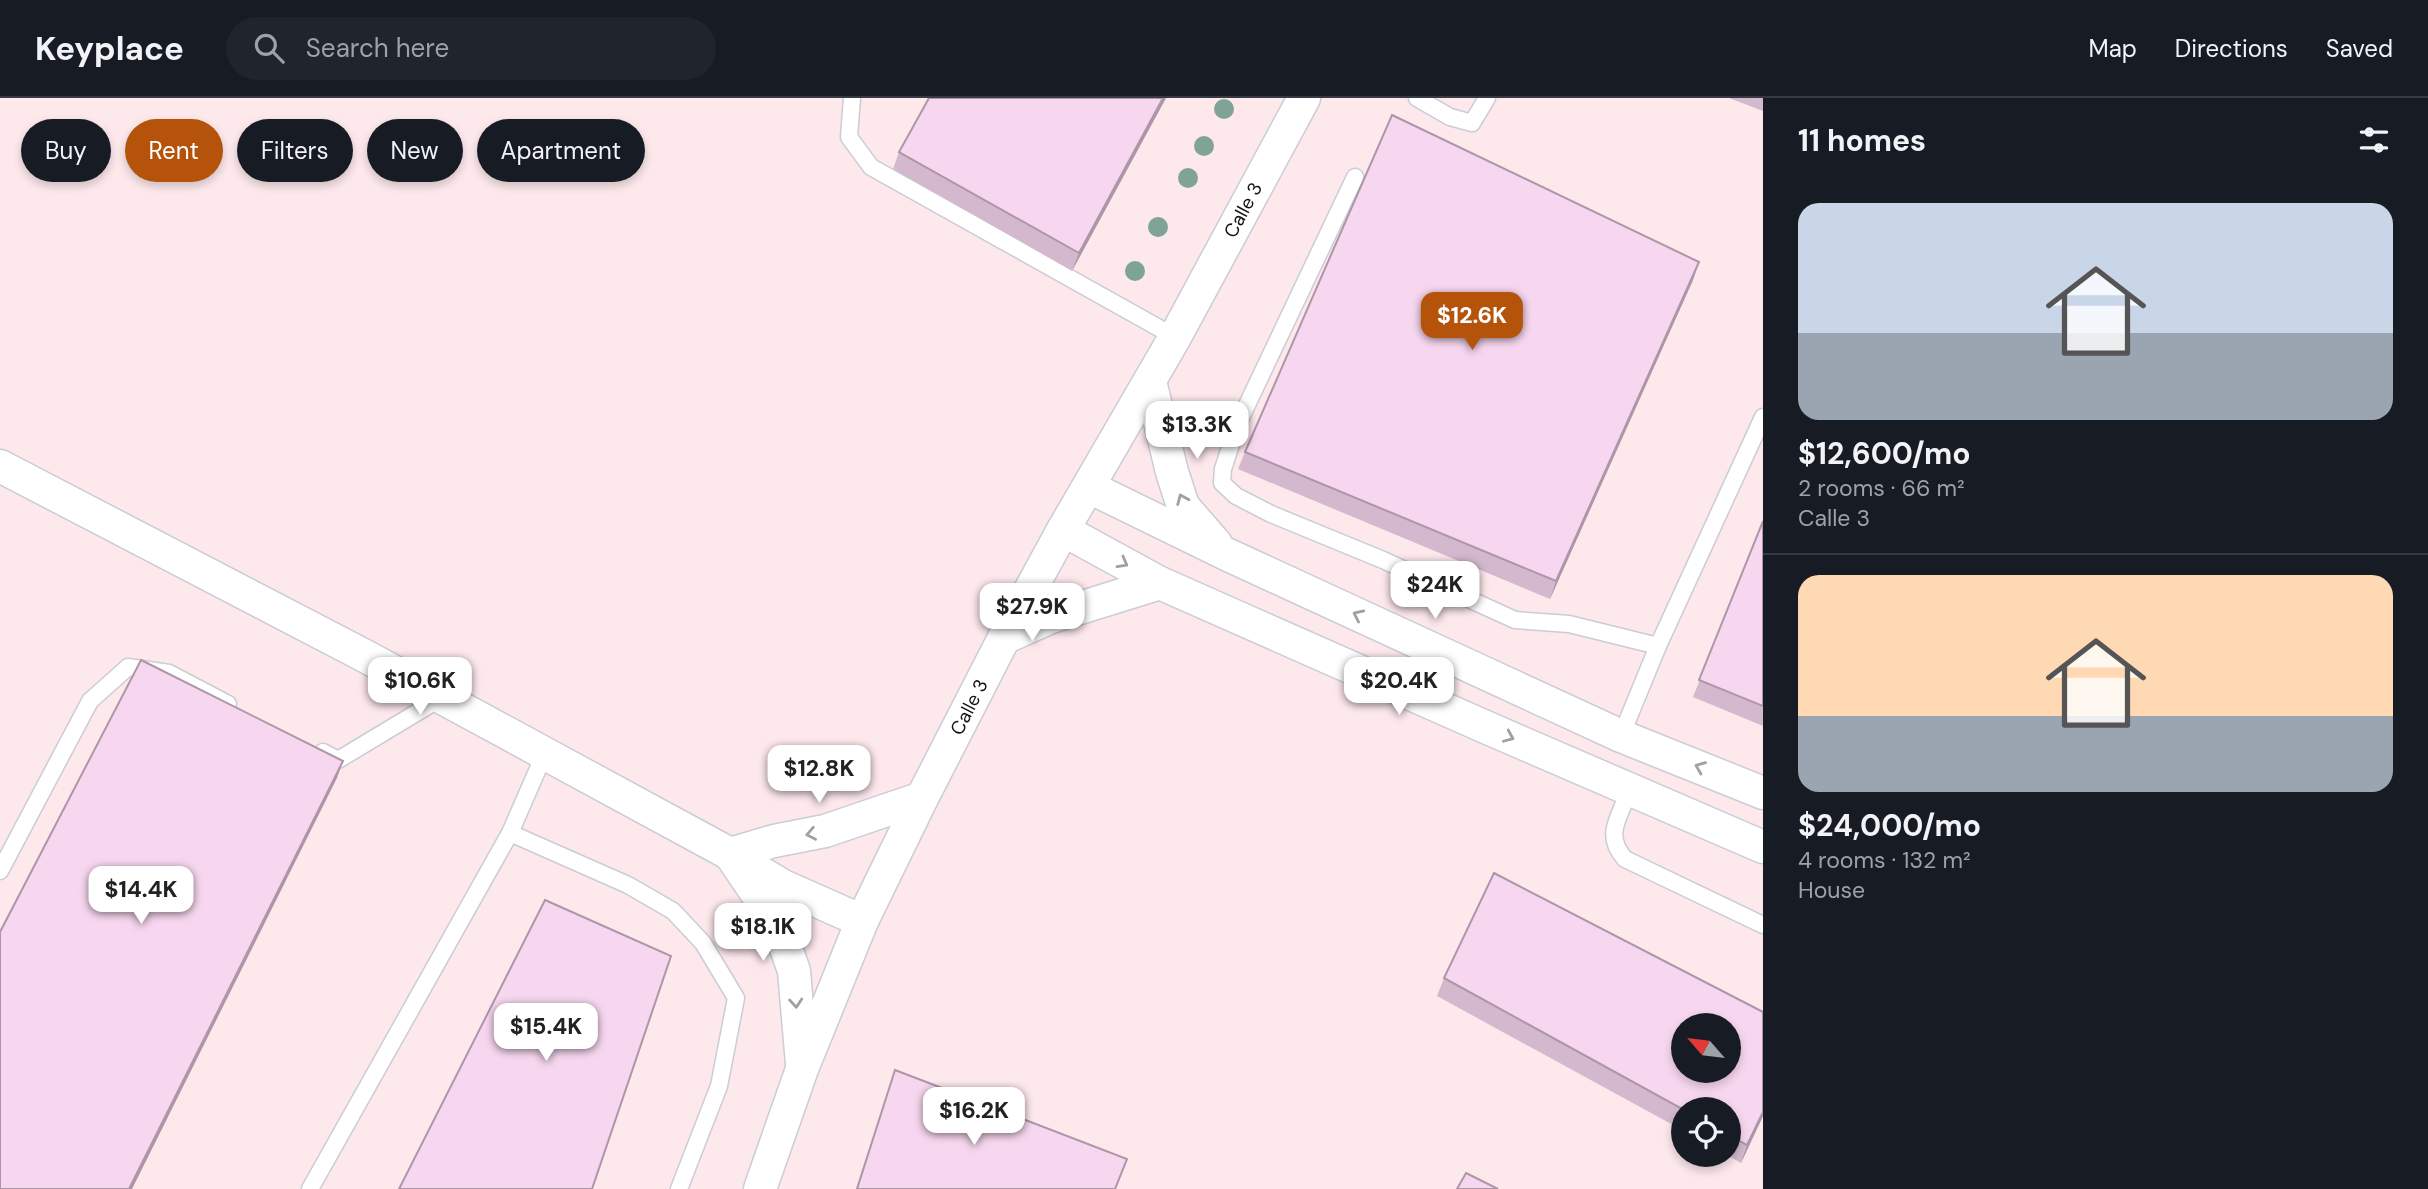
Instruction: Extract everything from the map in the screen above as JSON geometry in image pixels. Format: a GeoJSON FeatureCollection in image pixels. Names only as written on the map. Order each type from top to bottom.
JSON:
{"type":"FeatureCollection","features":[{"type":"Feature","properties":{"kind":"street","name":"Calle 3"},"geometry":{"type":"LineString","coordinates":[[760,1189],[802,1069],[862,921],[922,798],[1004,638],[1175,337],[1304,98]]}},
{"type":"Feature","properties":{"kind":"street"},"geometry":{"type":"LineString","coordinates":[[1150,381],[1183,506],[1224,553]]}},
{"type":"Feature","properties":{"kind":"street"},"geometry":{"type":"LineString","coordinates":[[0,466],[353,650],[730,854],[783,886],[862,921]]}},
{"type":"Feature","properties":{"kind":"street"},"geometry":{"type":"LineString","coordinates":[[1089,487],[1224,553],[1621,736],[1754,790],[1725,830]]}},
{"type":"Feature","properties":{"kind":"street"},"geometry":{"type":"LineString","coordinates":[[1063,530],[1160,583],[1763,847]]}},
{"type":"Feature","properties":{"kind":"street"},"geometry":{"type":"LineString","coordinates":[[1004,638],[1051,617],[1160,583]]}},
{"type":"Feature","properties":{"kind":"street"},"geometry":{"type":"LineString","coordinates":[[730,854],[774,841],[825,831],[922,798]]}},
{"type":"Feature","properties":{"kind":"street"},"geometry":{"type":"LineString","coordinates":[[730,854],[778,925],[794,971],[802,1069]]}},
{"type":"Feature","properties":{"kind":"lane"},"geometry":{"type":"LineString","coordinates":[[852,98],[849,137],[871,167],[1175,337]]}},
{"type":"Feature","properties":{"kind":"lane"},"geometry":{"type":"LineString","coordinates":[[1417,98],[1450,117],[1472,122],[1487,98]]}},
{"type":"Feature","properties":{"kind":"lane"},"geometry":{"type":"LineString","coordinates":[[1355,177],[1237,426],[1223,469],[1223,483],[1236,496],[1271,514],[1383,560],[1515,620],[1569,624],[1658,646]]}},
{"type":"Feature","properties":{"kind":"lane"},"geometry":{"type":"LineString","coordinates":[[1621,736],[1658,646],[1763,417]]}},
{"type":"Feature","properties":{"kind":"lane"},"geometry":{"type":"LineString","coordinates":[[0,871],[90,701],[128,667],[169,673],[242,710]]}},
{"type":"Feature","properties":{"kind":"lane"},"geometry":{"type":"LineString","coordinates":[[314,748],[338,760],[441,698]]}},
{"type":"Feature","properties":{"kind":"lane"},"geometry":{"type":"LineString","coordinates":[[310,1189],[510,833],[544,755]]}},
{"type":"Feature","properties":{"kind":"lane"},"geometry":{"type":"LineString","coordinates":[[1630,789],[1614,831],[1615,848],[1625,859],[1763,925]]}},
{"type":"Feature","properties":{"kind":"lane"},"geometry":{"type":"LineString","coordinates":[[510,833],[628,885],[673,911],[703,943],[736,998],[719,1086],[679,1189]]}},
{"type":"Feature","properties":{"kind":"shaded area"},"geometry":{"type":"Polygon","coordinates":[[[0,98],[1763,98],[1763,1189],[0,1189],[0,98]]]}},
{"type":"Feature","properties":{"kind":"building"},"geometry":{"type":"Polygon","coordinates":[[[929,98],[1163,98],[1079,253],[899,152],[929,98]]]}},
{"type":"Feature","properties":{"kind":"building"},"geometry":{"type":"Polygon","coordinates":[[[1392,115],[1699,262],[1556,581],[1245,452],[1392,115]]]}},
{"type":"Feature","properties":{"kind":"building"},"geometry":{"type":"Polygon","coordinates":[[[1763,521],[1763,706],[1699,680],[1763,521]]]}},
{"type":"Feature","properties":{"kind":"building"},"geometry":{"type":"Polygon","coordinates":[[[141,660],[343,761],[129,1189],[0,1189],[0,932],[141,660]]]}},
{"type":"Feature","properties":{"kind":"building"},"geometry":{"type":"Polygon","coordinates":[[[1494,873],[1763,1012],[1763,1112],[1747,1145],[1741,1142],[1741,1097],[1671,1097],[1671,1103],[1444,978],[1494,873]]]}},
{"type":"Feature","properties":{"kind":"building"},"geometry":{"type":"Polygon","coordinates":[[[545,900],[671,956],[592,1189],[399,1189],[545,900]]]}},
{"type":"Feature","properties":{"kind":"building"},"geometry":{"type":"Polygon","coordinates":[[[895,1070],[1127,1159],[1115,1189],[857,1189],[895,1070]]]}},
{"type":"Feature","properties":{"kind":"building"},"geometry":{"type":"Polygon","coordinates":[[[1466,1173],[1498,1189],[1457,1189],[1466,1173]]]}}]}
